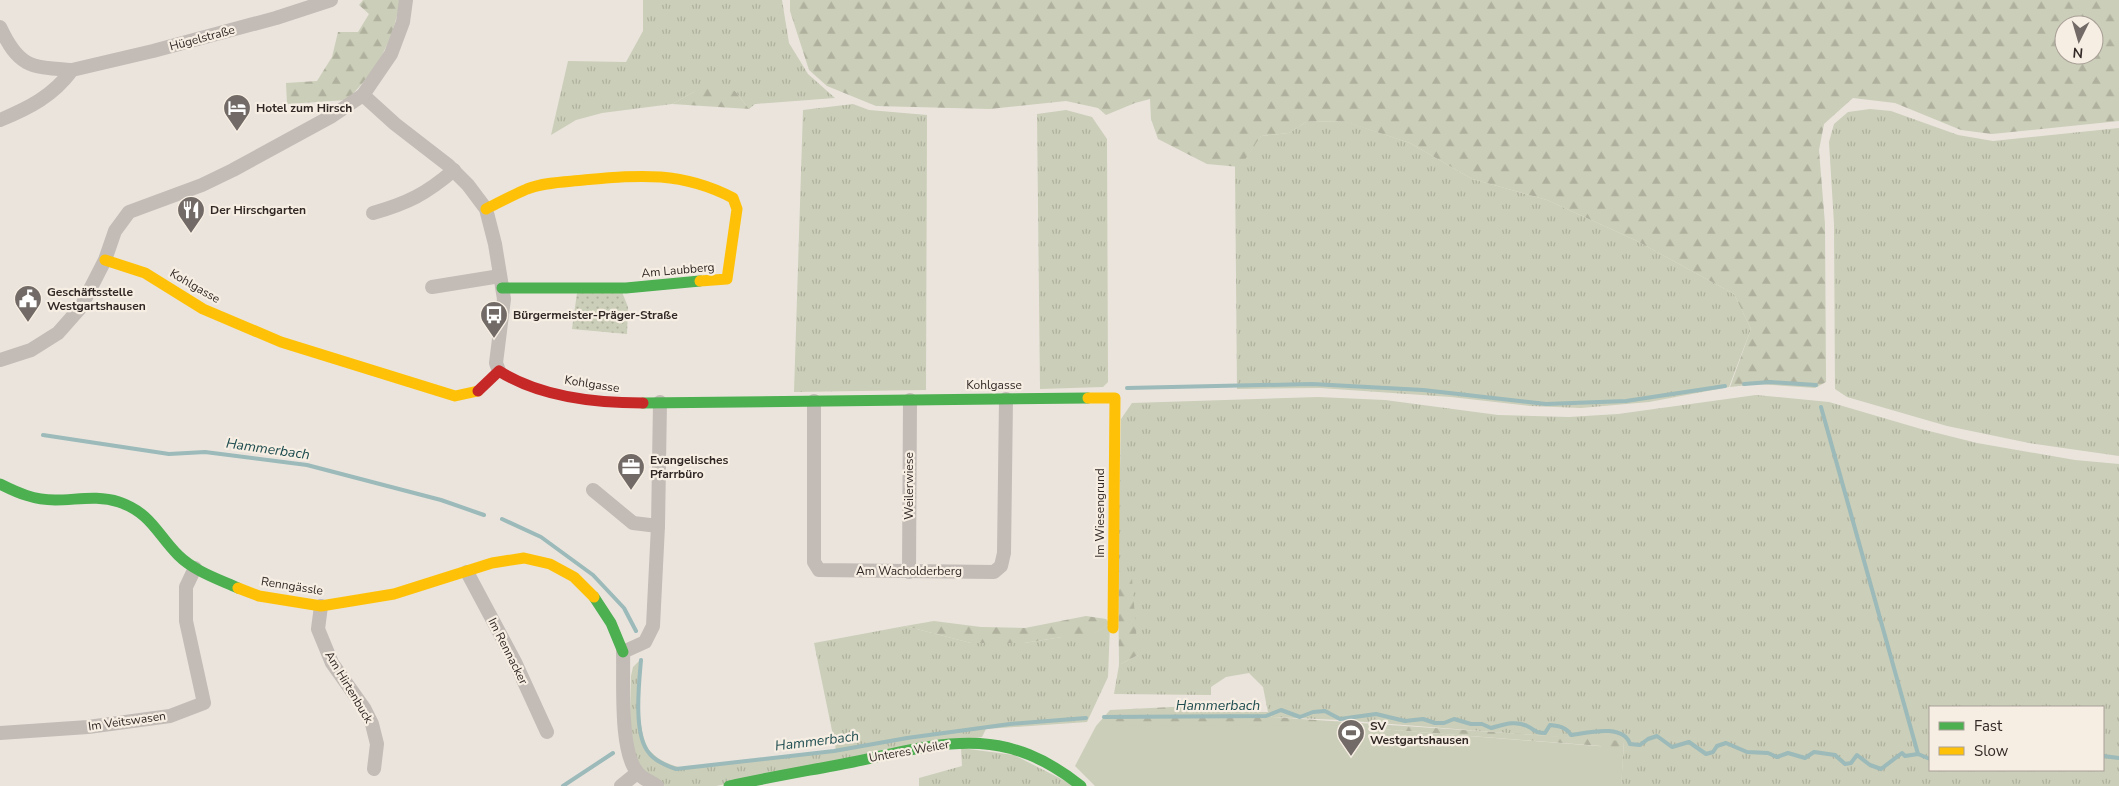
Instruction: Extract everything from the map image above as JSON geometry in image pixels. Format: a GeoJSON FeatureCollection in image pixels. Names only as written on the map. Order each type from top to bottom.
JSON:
{"type":"FeatureCollection","features":[{"type":"Feature","properties":{"kind":"street","name":"Hügelstraße"},"geometry":{"type":"LineString","coordinates":[[0,28],[9,46],[22,61],[37,68],[72,70],[276,18],[331,0]]}},
{"type":"Feature","properties":{"kind":"street"},"geometry":{"type":"LineString","coordinates":[[0,360],[31,350],[58,333],[81,307],[106,260],[115,231],[129,212],[226,174],[332,116],[363,95],[391,54],[403,22],[406,0]]}},
{"type":"Feature","properties":{"kind":"street"},"geometry":{"type":"LineString","coordinates":[[0,120],[42,101],[61,86],[72,70]]}},
{"type":"Feature","properties":{"kind":"street"},"geometry":{"type":"LineString","coordinates":[[363,95],[395,124],[454,170],[486,209],[495,244],[504,299],[496,363],[499,371]]}},
{"type":"Feature","properties":{"kind":"street"},"geometry":{"type":"LineString","coordinates":[[373,213],[403,205],[430,190],[454,170]]}},
{"type":"Feature","properties":{"kind":"street","name":"Am Laubberg"},"geometry":{"type":"LineString","coordinates":[[486,209],[528,189],[547,184],[642,175],[669,177],[716,190],[733,198],[737,209],[727,279],[626,288],[501,282]]}},
{"type":"Feature","properties":{"kind":"street","name":"Kohlgasse"},"geometry":{"type":"LineString","coordinates":[[106,260],[145,273],[203,309],[280,342],[455,396],[474,394],[487,385],[499,371],[513,381],[550,391],[619,403],[1115,398]]}},
{"type":"Feature","properties":{"kind":"street"},"geometry":{"type":"LineString","coordinates":[[432,286],[501,282]]}},
{"type":"Feature","properties":{"kind":"street","name":"Im Wiesengrund"},"geometry":{"type":"LineString","coordinates":[[1113,628],[1115,398]]}},
{"type":"Feature","properties":{"kind":"street","name":"Am Wacholderberg"},"geometry":{"type":"LineString","coordinates":[[814,400],[814,562],[819,570],[994,572],[1001,566],[1004,553],[1006,399]]}},
{"type":"Feature","properties":{"kind":"street","name":"Weilerwiese"},"geometry":{"type":"LineString","coordinates":[[909,572],[910,400]]}},
{"type":"Feature","properties":{"kind":"street"},"geometry":{"type":"LineString","coordinates":[[657,786],[637,773],[628,751],[624,728],[623,652],[645,642],[653,626],[658,526],[660,402]]}},
{"type":"Feature","properties":{"kind":"street","name":"Renngässle"},"geometry":{"type":"LineString","coordinates":[[0,484],[25,496],[54,500],[88,497],[119,502],[142,513],[160,531],[178,555],[195,568],[259,596],[321,606],[394,594],[492,563],[524,558],[550,564],[574,577],[596,599],[611,623],[623,652]]}},
{"type":"Feature","properties":{"kind":"street"},"geometry":{"type":"LineString","coordinates":[[593,490],[633,523],[658,526]]}},
{"type":"Feature","properties":{"kind":"street","name":"Im Veitswasen"},"geometry":{"type":"LineString","coordinates":[[0,732],[88,727],[170,716],[204,702],[186,621],[186,587],[195,568]]}},
{"type":"Feature","properties":{"kind":"street","name":"Im Rennacker"},"geometry":{"type":"LineString","coordinates":[[467,572],[514,662],[547,732]]}},
{"type":"Feature","properties":{"kind":"street","name":"Am Hirtenbuck"},"geometry":{"type":"LineString","coordinates":[[321,606],[318,629],[332,663],[364,708],[372,724],[377,744],[374,768]]}},
{"type":"Feature","properties":{"kind":"street","name":"Unteres Weiler"},"geometry":{"type":"LineString","coordinates":[[728,786],[780,774],[941,744],[972,742],[1002,746],[1036,756],[1067,774],[1081,786]]}},
{"type":"Feature","properties":{"kind":"street"},"geometry":{"type":"LineString","coordinates":[[621,786],[637,773]]}},
{"type":"Feature","properties":{"kind":"green space"},"geometry":{"type":"Polygon","coordinates":[[[363,0],[400,0],[388,43],[367,78],[347,100],[287,104],[286,83],[317,81],[332,57],[338,32],[358,32],[369,14],[359,5],[363,0]]]}},
{"type":"Feature","properties":{"kind":"green space"},"geometry":{"type":"Polygon","coordinates":[[[643,0],[782,0],[789,43],[808,74],[835,98],[755,104],[749,109],[735,91],[694,92],[672,104],[602,113],[576,120],[551,135],[568,61],[626,62],[643,31],[643,0]]]}},
{"type":"Feature","properties":{"kind":"green space"},"geometry":{"type":"Polygon","coordinates":[[[790,0],[2119,0],[2119,121],[1992,134],[1961,130],[1895,103],[1853,98],[1824,124],[1819,150],[1825,224],[1826,382],[1815,388],[1757,384],[1730,387],[1751,329],[1734,294],[1635,240],[1547,200],[1472,179],[1410,143],[1343,121],[1306,122],[1289,133],[1261,136],[1240,167],[1207,164],[1158,139],[1151,119],[1150,99],[1106,115],[1098,108],[1066,101],[990,109],[876,106],[827,86],[809,70],[790,11],[790,0]]]}},
{"type":"Feature","properties":{"kind":"green space"},"geometry":{"type":"Polygon","coordinates":[[[710,87],[735,91],[749,109],[672,104],[694,92],[710,87]]]}},
{"type":"Feature","properties":{"kind":"green space"},"geometry":{"type":"Polygon","coordinates":[[[853,104],[869,110],[927,115],[926,390],[794,392],[803,110],[853,104]]]}},
{"type":"Feature","properties":{"kind":"green space"},"geometry":{"type":"Polygon","coordinates":[[[1870,109],[1891,111],[1958,135],[1993,141],[2119,128],[2119,456],[2029,443],[1947,426],[1847,397],[1835,389],[1834,224],[1829,142],[1834,124],[1848,112],[1870,109]]]}},
{"type":"Feature","properties":{"kind":"green space"},"geometry":{"type":"Polygon","coordinates":[[[1066,110],[1092,117],[1107,139],[1108,382],[1103,387],[1040,389],[1037,114],[1066,110]]]}},
{"type":"Feature","properties":{"kind":"green space"},"geometry":{"type":"Polygon","coordinates":[[[1344,121],[1410,143],[1472,179],[1547,200],[1635,240],[1734,294],[1751,329],[1729,387],[1649,402],[1581,408],[1530,406],[1451,397],[1320,388],[1237,389],[1235,166],[1240,166],[1261,136],[1289,133],[1306,122],[1344,121]]]}},
{"type":"Feature","properties":{"kind":"green space"},"geometry":{"type":"Polygon","coordinates":[[[622,292],[628,307],[627,334],[572,329],[577,293],[622,292]]]}},
{"type":"Feature","properties":{"kind":"green space"},"geometry":{"type":"Polygon","coordinates":[[[1756,395],[1829,402],[1977,443],[2075,460],[2119,464],[2119,786],[1621,786],[1624,742],[1340,720],[1272,717],[1268,712],[1263,687],[1249,673],[1226,677],[1211,687],[1211,695],[1114,694],[1119,665],[1138,655],[1118,570],[1121,419],[1132,403],[1318,397],[1385,400],[1498,415],[1569,417],[1618,414],[1756,395]]]}},
{"type":"Feature","properties":{"kind":"green space"},"geometry":{"type":"Polygon","coordinates":[[[1118,570],[1132,579],[1138,655],[1119,665],[1118,570]]]}},
{"type":"Feature","properties":{"kind":"green space"},"geometry":{"type":"Polygon","coordinates":[[[1086,616],[1106,619],[1110,624],[1089,637],[1062,637],[1024,643],[971,643],[905,626],[934,621],[981,627],[1025,628],[1086,616]]]}},
{"type":"Feature","properties":{"kind":"green space"},"geometry":{"type":"Polygon","coordinates":[[[1110,624],[1108,677],[1087,722],[986,729],[982,737],[716,786],[665,786],[646,775],[632,753],[630,734],[631,676],[633,667],[639,661],[639,709],[646,744],[658,758],[682,768],[836,750],[814,643],[905,626],[971,643],[1024,643],[1062,637],[1088,637],[1110,624]]]}},
{"type":"Feature","properties":{"kind":"green space"},"geometry":{"type":"Polygon","coordinates":[[[1212,705],[1213,712],[1268,712],[1272,717],[1624,741],[1621,786],[1606,786],[1601,746],[1341,726],[1096,726],[1110,710],[1212,705]]]}},
{"type":"Feature","properties":{"kind":"green space","name":"SV Westgartshausen"},"geometry":{"type":"Polygon","coordinates":[[[1096,726],[1341,726],[1623,748],[1621,786],[1095,786],[1075,766],[1096,726]]]}},
{"type":"Feature","properties":{"kind":"green space"},"geometry":{"type":"Polygon","coordinates":[[[961,748],[1014,755],[1075,786],[919,786],[919,778],[962,766],[961,748]]]}},
{"type":"Feature","properties":{"kind":"waterway"},"geometry":{"type":"LineString","coordinates":[[1744,384],[1770,382],[1816,385]]}},
{"type":"Feature","properties":{"kind":"waterway"},"geometry":{"type":"LineString","coordinates":[[1127,388],[1312,384],[1423,390],[1546,404],[1626,401],[1725,386]]}},
{"type":"Feature","properties":{"kind":"waterway"},"geometry":{"type":"LineString","coordinates":[[1821,407],[1918,754]]}},
{"type":"Feature","properties":{"kind":"waterway","name":"Hammerbach"},"geometry":{"type":"LineString","coordinates":[[43,435],[169,454],[205,452],[307,465],[441,500],[484,515]]}},
{"type":"Feature","properties":{"kind":"waterway","name":"Hammerbach"},"geometry":{"type":"LineString","coordinates":[[502,519],[541,537],[593,575],[624,608],[636,631]]}},
{"type":"Feature","properties":{"kind":"waterway","name":"Hammerbach"},"geometry":{"type":"LineString","coordinates":[[641,660],[638,708],[644,745],[654,758],[676,769],[834,751],[907,738],[1010,724],[1086,718]]}},
{"type":"Feature","properties":{"kind":"waterway","name":"Hammerbach"},"geometry":{"type":"LineString","coordinates":[[1104,717],[1266,716],[1281,710],[1300,717],[1313,712],[1325,711],[1340,719],[1376,714],[1405,721],[1423,719],[1435,723],[1444,723],[1454,719],[1471,724],[1482,724],[1491,728],[1518,723],[1541,733],[1545,733],[1550,725],[1562,727],[1571,735],[1595,731],[1612,731],[1620,733],[1630,744],[1640,745],[1648,739],[1657,736],[1672,747],[1689,742],[1706,754],[1713,752],[1717,746],[1726,743],[1747,752],[1768,753],[1777,757],[1788,753],[1805,758],[1814,752],[1835,755],[1845,764],[1851,763],[1857,755],[1870,765],[1881,769],[1902,753],[1905,756],[1918,754],[1929,759]]}},
{"type":"Feature","properties":{"kind":"waterway"},"geometry":{"type":"LineString","coordinates":[[563,786],[613,753]]}},
{"type":"Feature","properties":{"kind":"waterway","name":"Hammerbach"},"geometry":{"type":"LineString","coordinates":[[2104,756],[2119,758]]}},
{"type":"Feature","properties":{"kind":"traffic: fast"},"geometry":{"type":"LineString","coordinates":[[502,288],[626,288],[700,281]]}},
{"type":"Feature","properties":{"kind":"traffic: fast"},"geometry":{"type":"LineString","coordinates":[[643,403],[1088,398]]}},
{"type":"Feature","properties":{"kind":"traffic: fast"},"geometry":{"type":"LineString","coordinates":[[0,484],[40,499],[87,498],[119,502],[139,512],[146,518],[184,561],[238,588]]}},
{"type":"Feature","properties":{"kind":"traffic: fast"},"geometry":{"type":"LineString","coordinates":[[594,597],[611,623],[623,652]]}},
{"type":"Feature","properties":{"kind":"traffic: fast"},"geometry":{"type":"LineString","coordinates":[[729,786],[915,749],[971,743],[998,746],[1025,753],[1052,766],[1081,786]]}},
{"type":"Feature","properties":{"kind":"traffic: slow"},"geometry":{"type":"LineString","coordinates":[[486,209],[527,189],[541,185],[604,178],[660,177],[678,179],[714,189],[733,198],[737,209],[727,279],[700,281]]}},
{"type":"Feature","properties":{"kind":"traffic: slow"},"geometry":{"type":"LineString","coordinates":[[105,260],[145,273],[203,309],[281,342],[455,396],[478,391]]}},
{"type":"Feature","properties":{"kind":"traffic: slow"},"geometry":{"type":"LineString","coordinates":[[1088,398],[1115,398],[1113,628]]}},
{"type":"Feature","properties":{"kind":"traffic: slow"},"geometry":{"type":"LineString","coordinates":[[238,588],[259,596],[321,606],[394,594],[492,563],[524,558],[550,564],[574,577],[594,597]]}},
{"type":"Feature","properties":{"kind":"traffic: jam"},"geometry":{"type":"LineString","coordinates":[[478,391],[499,371],[515,380],[550,393],[587,400],[643,403]]}},
{"type":"Feature","properties":{"kind":"place","name":"Hotel zum Hirsch"},"geometry":{"type":"Point","coordinates":[237,132]}},
{"type":"Feature","properties":{"kind":"place","name":"Der Hirschgarten"},"geometry":{"type":"Point","coordinates":[191,234]}},
{"type":"Feature","properties":{"kind":"place","name":"Geschäftsstelle Westgartshausen"},"geometry":{"type":"Point","coordinates":[28,323]}},
{"type":"Feature","properties":{"kind":"place","name":"Bürgermeister-Präger-Straße"},"geometry":{"type":"Point","coordinates":[494,339]}},
{"type":"Feature","properties":{"kind":"place","name":"Evangelisches Pfarrbüro"},"geometry":{"type":"Point","coordinates":[631,491]}},
{"type":"Feature","properties":{"kind":"place","name":"SV Westgartshausen"},"geometry":{"type":"Point","coordinates":[1351,757]}}]}
